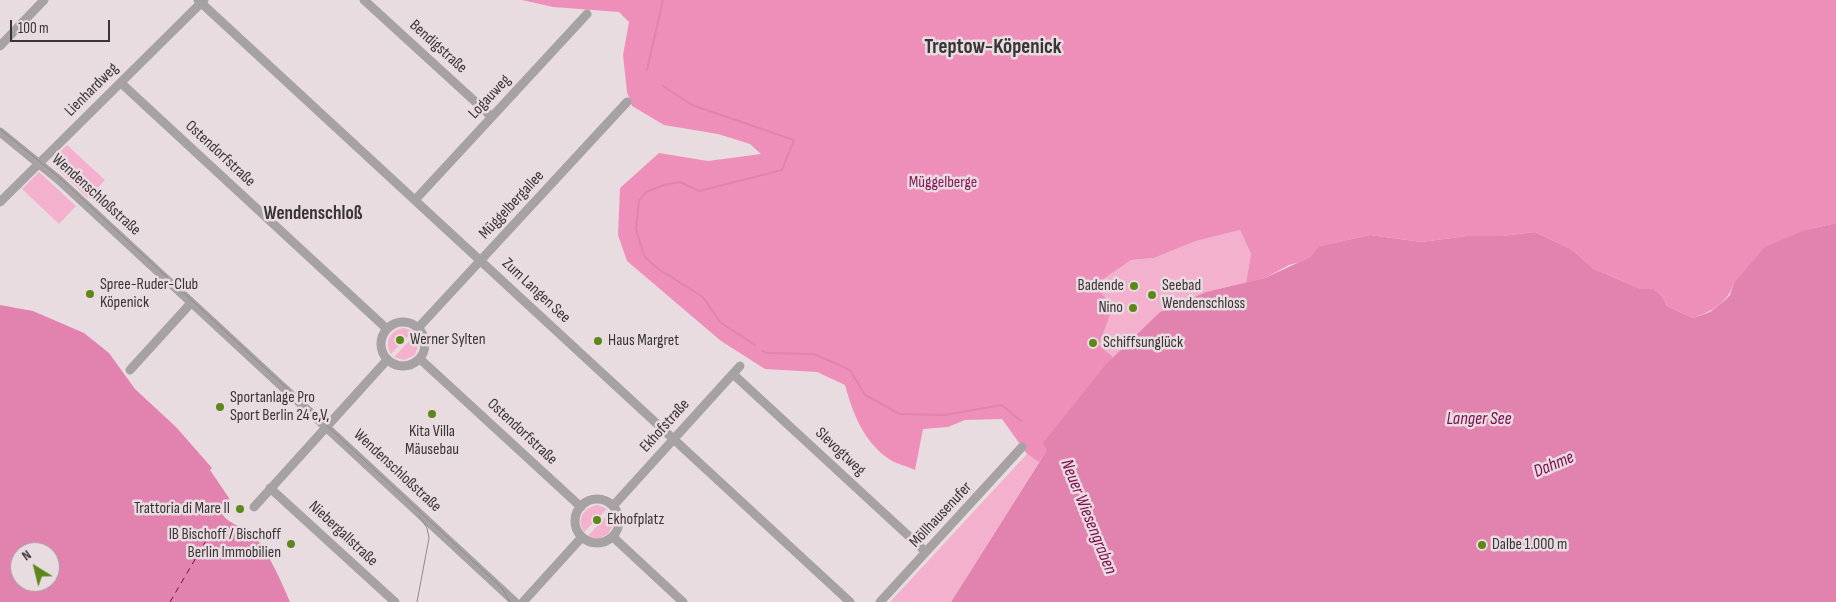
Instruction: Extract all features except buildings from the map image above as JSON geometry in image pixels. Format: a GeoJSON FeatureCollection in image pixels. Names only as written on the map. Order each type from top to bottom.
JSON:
{"type":"FeatureCollection","features":[{"type":"Feature","properties":{"kind":"street"},"geometry":{"type":"LineString","coordinates":[[0,46],[44,0]]}},
{"type":"Feature","properties":{"kind":"street","name":"Bendigstraße"},"geometry":{"type":"LineString","coordinates":[[364,0],[492,116]]}},
{"type":"Feature","properties":{"kind":"street","name":"Lienhardweg"},"geometry":{"type":"LineString","coordinates":[[0,202],[201,1]]}},
{"type":"Feature","properties":{"kind":"street","name":"Zum Langen See"},"geometry":{"type":"LineString","coordinates":[[201,1],[850,602]]}},
{"type":"Feature","properties":{"kind":"street","name":"Logauweg"},"geometry":{"type":"LineString","coordinates":[[415,200],[587,14]]}},
{"type":"Feature","properties":{"kind":"street","name":"Ostendorfstraße"},"geometry":{"type":"LineString","coordinates":[[120,82],[387,329]]}},
{"type":"Feature","properties":{"kind":"street","name":"Müggelbergallee"},"geometry":{"type":"LineString","coordinates":[[418,328],[627,102]]}},
{"type":"Feature","properties":{"kind":"street","name":"Wendenschloßstraße"},"geometry":{"type":"LineString","coordinates":[[0,132],[39,162],[515,602]]}},
{"type":"Feature","properties":{"kind":"street"},"geometry":{"type":"LineString","coordinates":[[130,370],[192,303]]}},
{"type":"Feature","properties":{"kind":"street"},"geometry":{"type":"LineString","coordinates":[[402,322],[418,328],[424,336],[425,345],[420,359],[404,366],[387,360],[381,348],[381,341],[387,329],[402,322]]}},
{"type":"Feature","properties":{"kind":"street","name":"Ostendorfstraße"},"geometry":{"type":"LineString","coordinates":[[420,359],[581,507]]}},
{"type":"Feature","properties":{"kind":"street"},"geometry":{"type":"LineString","coordinates":[[254,507],[387,360]]}},
{"type":"Feature","properties":{"kind":"street","name":"Ekhofstraße"},"geometry":{"type":"LineString","coordinates":[[613,506],[740,366]]}},
{"type":"Feature","properties":{"kind":"street","name":"Slevogtweg"},"geometry":{"type":"LineString","coordinates":[[733,374],[926,552]]}},
{"type":"Feature","properties":{"kind":"street","name":"Möllhausenufer"},"geometry":{"type":"LineString","coordinates":[[880,602],[1022,448]]}},
{"type":"Feature","properties":{"kind":"street","name":"Niebergallstraße"},"geometry":{"type":"LineString","coordinates":[[270,488],[395,602]]}},
{"type":"Feature","properties":{"kind":"street"},"geometry":{"type":"LineString","coordinates":[[600,500],[613,506],[617,511],[619,525],[613,537],[601,543],[594,543],[582,537],[578,532],[576,519],[581,507],[586,502],[600,500]]}},
{"type":"Feature","properties":{"kind":"street"},"geometry":{"type":"LineString","coordinates":[[523,602],[582,537]]}},
{"type":"Feature","properties":{"kind":"street"},"geometry":{"type":"LineString","coordinates":[[613,537],[683,602]]}},
{"type":"Feature","properties":{"kind":"shaded area"},"geometry":{"type":"Polygon","coordinates":[[[67,145],[105,180],[88,198],[50,162],[67,145]]]}},
{"type":"Feature","properties":{"kind":"shaded area"},"geometry":{"type":"Polygon","coordinates":[[[39,172],[76,206],[59,224],[22,189],[39,172]]]}},
{"type":"Feature","properties":{"kind":"shaded area","name":"Seebad Wendenschloss"},"geometry":{"type":"Polygon","coordinates":[[[1240,230],[1251,254],[1246,283],[1206,292],[1160,312],[1113,357],[1099,345],[1113,307],[1095,285],[1131,260],[1154,258],[1196,241],[1240,230]]]}},
{"type":"Feature","properties":{"kind":"shaded area"},"geometry":{"type":"Polygon","coordinates":[[[404,328],[413,331],[391,354],[388,345],[390,337],[395,331],[404,328]]]}},
{"type":"Feature","properties":{"kind":"shaded area"},"geometry":{"type":"Polygon","coordinates":[[[416,334],[419,343],[415,355],[404,360],[394,357],[416,334]]]}},
{"type":"Feature","properties":{"kind":"shaded area"},"geometry":{"type":"Polygon","coordinates":[[[1027,454],[1039,462],[951,602],[890,602],[1027,454]]]}},
{"type":"Feature","properties":{"kind":"shaded area"},"geometry":{"type":"Polygon","coordinates":[[[598,505],[607,509],[584,532],[581,523],[583,514],[589,508],[598,505]]]}},
{"type":"Feature","properties":{"kind":"shaded area"},"geometry":{"type":"Polygon","coordinates":[[[610,512],[613,525],[608,534],[598,539],[588,536],[610,512]]]}},
{"type":"Feature","properties":{"kind":"green space","name":"Müggelberge"},"geometry":{"type":"Polygon","coordinates":[[[522,0],[1836,0],[1836,223],[1805,230],[1734,283],[1727,296],[1718,306],[1693,318],[1667,306],[1662,296],[1654,289],[1641,289],[1594,269],[1571,249],[1535,232],[1502,236],[1466,236],[1422,242],[1370,235],[1321,246],[1310,257],[1300,262],[1289,265],[1265,278],[1246,283],[1251,254],[1240,230],[1196,241],[1154,258],[1131,260],[1095,285],[1113,307],[1099,345],[1113,357],[1039,462],[1027,454],[1002,419],[965,420],[948,427],[923,429],[915,470],[892,461],[880,452],[866,436],[856,417],[845,385],[817,372],[765,369],[721,341],[627,261],[618,235],[620,188],[659,153],[708,161],[761,154],[750,144],[718,134],[664,125],[632,106],[627,92],[623,55],[629,22],[619,12],[553,7],[522,0]]]}},
{"type":"Feature","properties":{"kind":"water","name":"Langer See"},"geometry":{"type":"Polygon","coordinates":[[[1836,223],[1836,602],[951,602],[1047,450],[1043,443],[1107,363],[1160,312],[1206,292],[1265,278],[1310,257],[1320,246],[1370,235],[1422,242],[1466,236],[1502,236],[1535,232],[1571,249],[1594,269],[1641,289],[1654,289],[1662,296],[1667,306],[1693,318],[1710,312],[1723,302],[1730,295],[1734,283],[1765,247],[1805,230],[1836,223]]]}},
{"type":"Feature","properties":{"kind":"water"},"geometry":{"type":"Polygon","coordinates":[[[0,305],[33,311],[84,333],[109,353],[135,389],[176,427],[212,468],[210,470],[229,498],[230,503],[222,514],[256,538],[273,565],[290,602],[0,602],[0,305]]]}},
{"type":"Feature","properties":{"kind":"waterway"},"geometry":{"type":"LineString","coordinates":[[647,70],[663,0]]}},
{"type":"Feature","properties":{"kind":"waterway"},"geometry":{"type":"LineString","coordinates":[[663,86],[692,105],[794,140],[782,170],[699,191],[680,182],[664,185],[646,192],[639,201],[636,229],[644,256],[657,268],[703,297],[720,322],[755,345]]}},
{"type":"Feature","properties":{"kind":"waterway"},"geometry":{"type":"LineString","coordinates":[[762,351],[767,353],[814,354],[850,370],[865,395],[900,414],[944,415],[1002,405],[1021,421]]}},
{"type":"Feature","properties":{"kind":"ferry route"},"geometry":{"type":"LineString","coordinates":[[170,602],[207,539]]}},
{"type":"Feature","properties":{"kind":"tram line"},"geometry":{"type":"LineString","coordinates":[[0,129],[61,179],[502,588],[510,602]]}},
{"type":"Feature","properties":{"kind":"tram line"},"geometry":{"type":"LineString","coordinates":[[417,602],[429,538],[427,528],[419,516]]}},
{"type":"Feature","properties":{"kind":"place","name":"Badende"},"geometry":{"type":"Point","coordinates":[1134,286]}},
{"type":"Feature","properties":{"kind":"place","name":"Spree-Ruder-Club Köpenick"},"geometry":{"type":"Point","coordinates":[90,294]}},
{"type":"Feature","properties":{"kind":"place","name":"Seebad Wendenschloss"},"geometry":{"type":"Point","coordinates":[1152,295]}},
{"type":"Feature","properties":{"kind":"place","name":"Nino"},"geometry":{"type":"Point","coordinates":[1133,308]}},
{"type":"Feature","properties":{"kind":"place","name":"Werner Sylten"},"geometry":{"type":"Point","coordinates":[400,340]}},
{"type":"Feature","properties":{"kind":"place","name":"Haus Margret"},"geometry":{"type":"Point","coordinates":[598,341]}},
{"type":"Feature","properties":{"kind":"place","name":"Schiffsunglück"},"geometry":{"type":"Point","coordinates":[1093,343]}},
{"type":"Feature","properties":{"kind":"place","name":"Sportanlage Pro Sport Berlin 24 e,V,"},"geometry":{"type":"Point","coordinates":[220,407]}},
{"type":"Feature","properties":{"kind":"place","name":"Kita Villa Mäusebau"},"geometry":{"type":"Point","coordinates":[432,414]}},
{"type":"Feature","properties":{"kind":"place","name":"Trattoria di Mare II"},"geometry":{"type":"Point","coordinates":[240,509]}},
{"type":"Feature","properties":{"kind":"place","name":"Ekhofplatz"},"geometry":{"type":"Point","coordinates":[597,520]}},
{"type":"Feature","properties":{"kind":"place","name":"IB Bischoff / Bischoff Berlin Immobilien"},"geometry":{"type":"Point","coordinates":[291,544]}},
{"type":"Feature","properties":{"kind":"place","name":"Dalbe 1.000 m"},"geometry":{"type":"Point","coordinates":[1482,545]}},
{"type":"Feature","properties":{"kind":"district","name":"Treptow-Köpenick"},"geometry":{"type":"Point","coordinates":[993,48]}},
{"type":"Feature","properties":{"kind":"district","name":"Wendenschloß"},"geometry":{"type":"Point","coordinates":[313,214]}},
{"type":"Feature","properties":{"kind":"water label","name":"Dahme"},"geometry":{"type":"Point","coordinates":[1554,465]}},
{"type":"Feature","properties":{"kind":"water label","name":"Neuer Wiesengraben"},"geometry":{"type":"Point","coordinates":[1088,517]}}]}
